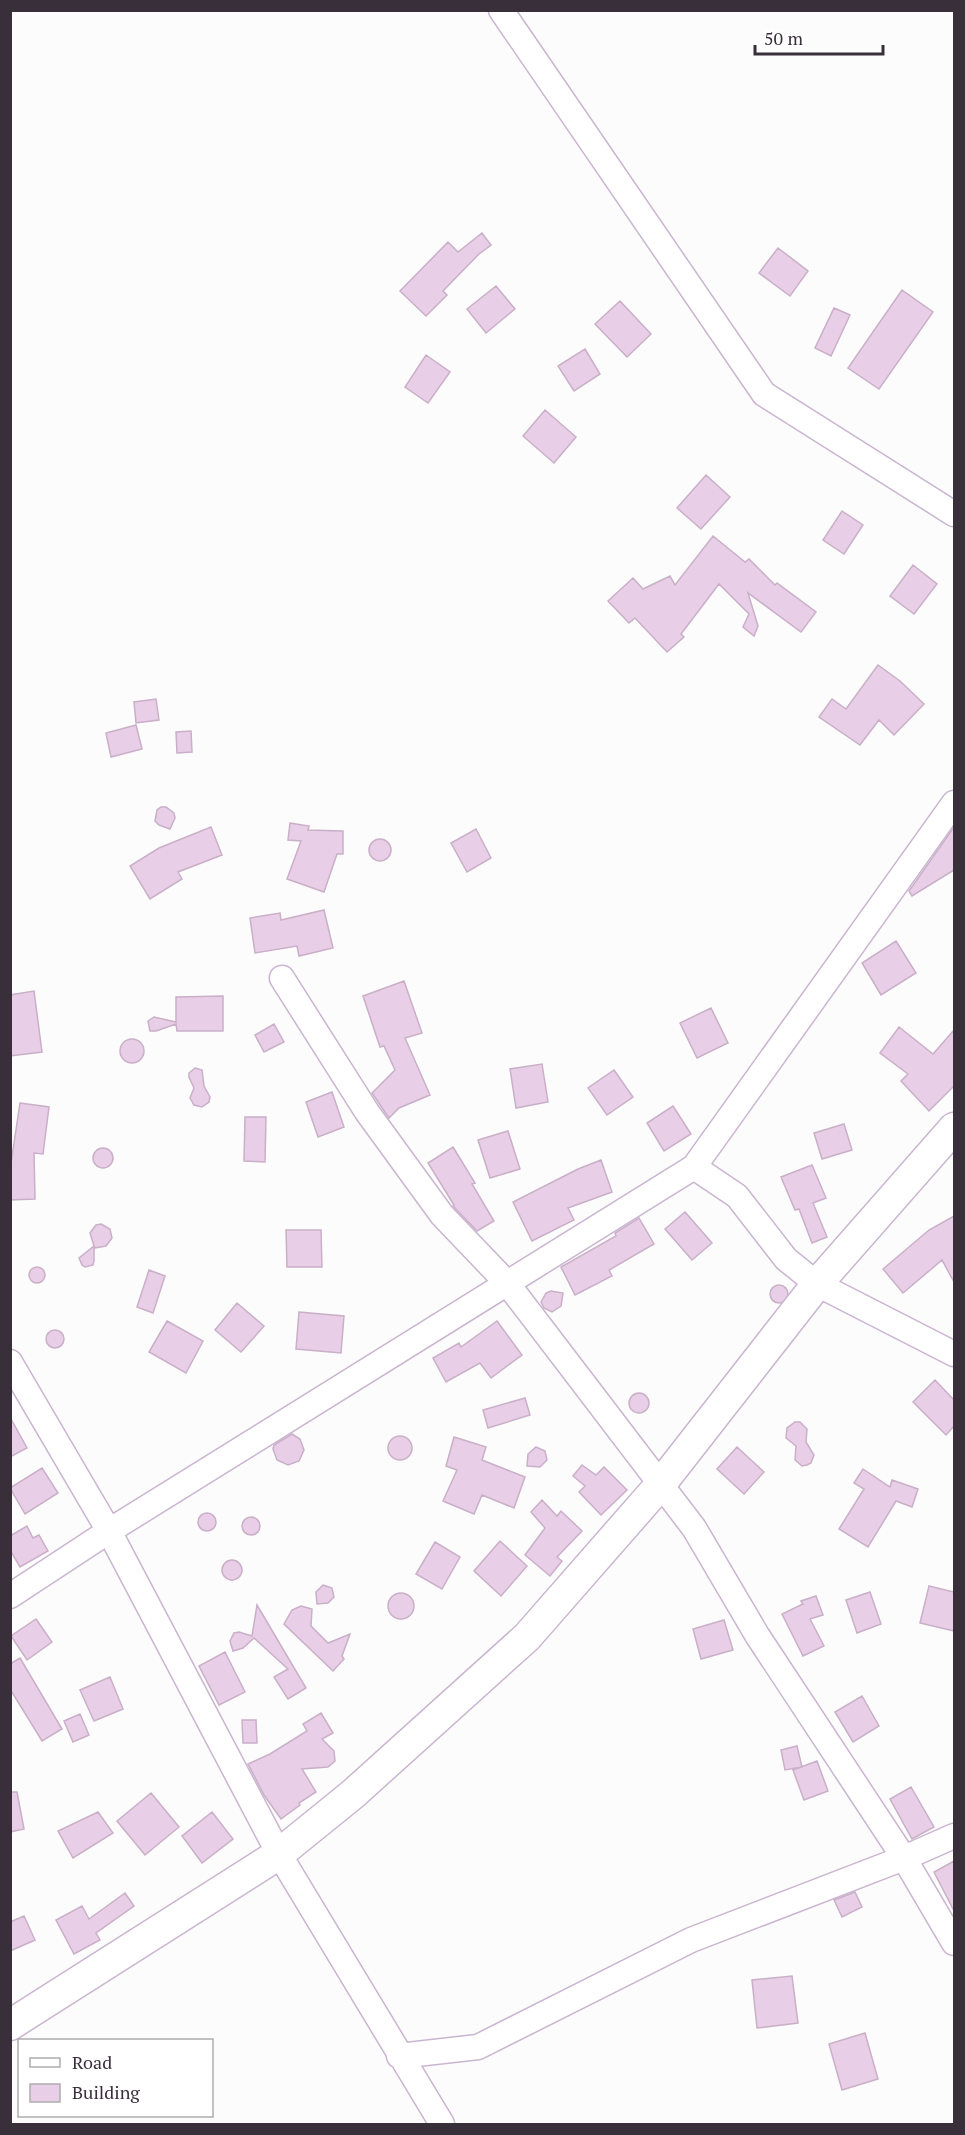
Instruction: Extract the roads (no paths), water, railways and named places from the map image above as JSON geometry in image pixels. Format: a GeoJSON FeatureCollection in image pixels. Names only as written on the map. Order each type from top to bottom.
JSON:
{"type":"FeatureCollection","features":[{"type":"Feature","properties":{"kind":"main road"},"geometry":{"type":"LineString","coordinates":[[10,2025],[279,1854],[353,1794],[527,1637],[660,1485],[817,1284],[954,1128]]}},
{"type":"Feature","properties":{"kind":"street"},"geometry":{"type":"LineString","coordinates":[[501,10],[764,394],[954,514]]}},
{"type":"Feature","properties":{"kind":"street"},"geometry":{"type":"LineString","coordinates":[[10,1596],[109,1531],[694,1167],[954,803]]}},
{"type":"Feature","properties":{"kind":"street"},"geometry":{"type":"LineString","coordinates":[[282,978],[367,1112],[442,1215],[507,1283],[694,1528],[757,1635],[904,1858],[954,1943]]}},
{"type":"Feature","properties":{"kind":"street"},"geometry":{"type":"LineString","coordinates":[[694,1167],[737,1196],[786,1259],[817,1284],[954,1354]]}},
{"type":"Feature","properties":{"kind":"street"},"geometry":{"type":"LineString","coordinates":[[10,1362],[109,1531],[279,1854],[442,2124]]}},
{"type":"Feature","properties":{"kind":"street"},"geometry":{"type":"LineString","coordinates":[[399,2055],[478,2047],[691,1940],[904,1858],[954,1836]]}}]}
